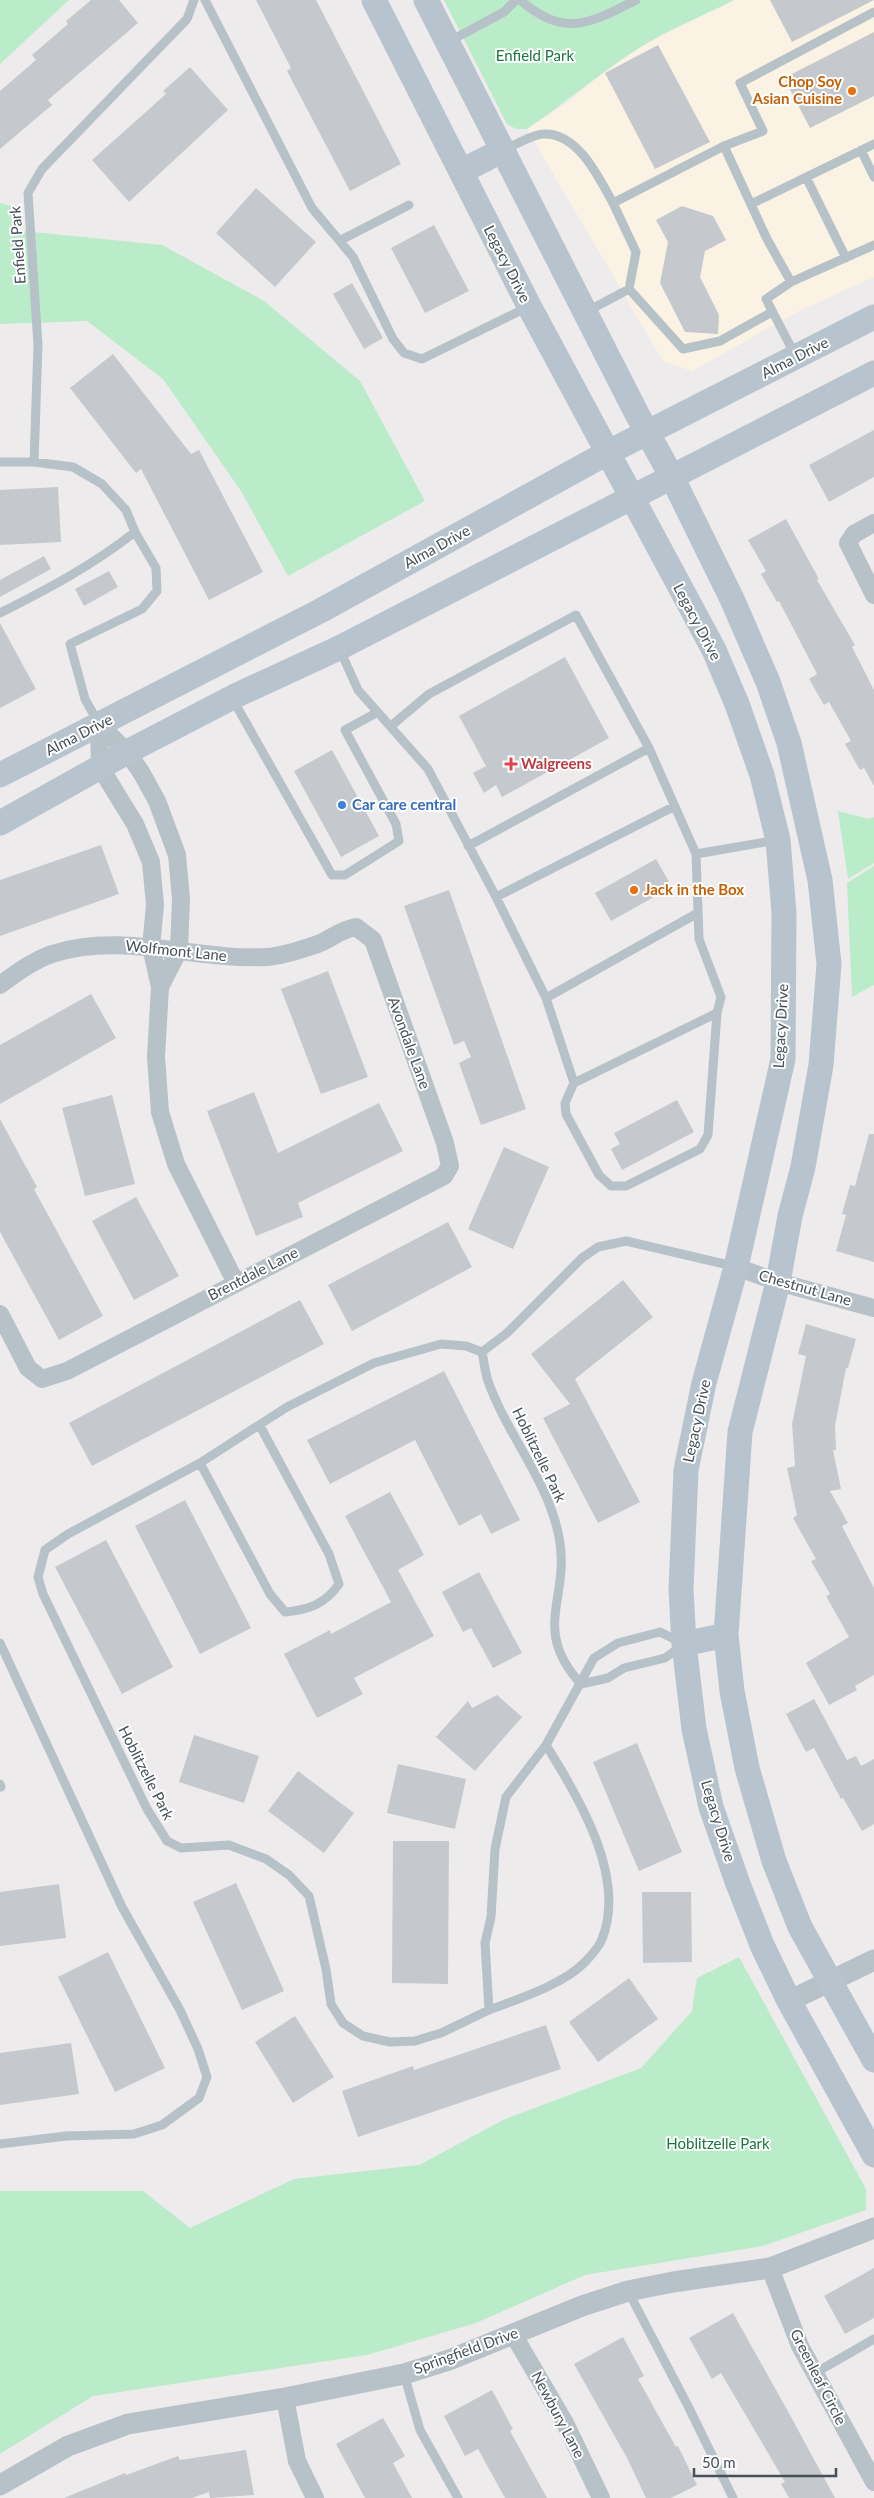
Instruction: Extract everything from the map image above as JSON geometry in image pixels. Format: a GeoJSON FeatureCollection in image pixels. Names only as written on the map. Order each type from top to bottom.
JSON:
{"type":"FeatureCollection","features":[{"type":"Feature","properties":{"kind":"main road","name":"Legacy Drive"},"geometry":{"type":"LineString","coordinates":[[374,0],[529,306],[630,497],[714,650],[737,704],[762,775],[778,840],[784,913],[782,1059],[736,1266],[704,1383],[686,1470],[681,1590],[684,1644],[694,1729],[711,1807],[762,1945],[789,2001],[874,2155]]}},
{"type":"Feature","properties":{"kind":"main road"},"geometry":{"type":"LineString","coordinates":[[426,0],[648,434],[672,477],[732,599],[768,682],[789,743],[812,838],[826,918],[829,964],[820,1066],[803,1167],[790,1216],[778,1282],[740,1432],[726,1635],[732,1691],[757,1809],[774,1860],[800,1927],[874,2060]]}},
{"type":"Feature","properties":{"kind":"main road"},"geometry":{"type":"LineString","coordinates":[[462,171],[503,150]]}},
{"type":"Feature","properties":{"kind":"main road","name":"Alma Drive"},"geometry":{"type":"LineString","coordinates":[[0,775],[320,611],[607,453],[648,434],[874,317]]}},
{"type":"Feature","properties":{"kind":"main road"},"geometry":{"type":"LineString","coordinates":[[0,823],[127,752],[232,698],[339,648],[874,373]]}},
{"type":"Feature","properties":{"kind":"main road"},"geometry":{"type":"LineString","coordinates":[[320,611],[339,648]]}},
{"type":"Feature","properties":{"kind":"main road"},"geometry":{"type":"LineString","coordinates":[[778,840],[812,838]]}},
{"type":"Feature","properties":{"kind":"main road"},"geometry":{"type":"LineString","coordinates":[[684,1644],[726,1635]]}},
{"type":"Feature","properties":{"kind":"street"},"geometry":{"type":"LineString","coordinates":[[874,522],[854,534],[848,543],[874,596]]}},
{"type":"Feature","properties":{"kind":"street"},"geometry":{"type":"LineString","coordinates":[[99,724],[127,752],[157,800],[177,855],[181,899],[179,950],[160,986]]}},
{"type":"Feature","properties":{"kind":"street"},"geometry":{"type":"LineString","coordinates":[[99,724],[100,767],[135,824],[150,862],[155,904],[151,947],[160,986],[156,1056],[160,1112],[176,1164],[236,1283]]}},
{"type":"Feature","properties":{"kind":"street","name":"Wolfmont Lane"},"geometry":{"type":"LineString","coordinates":[[0,985],[51,954],[87,945],[151,947],[224,958],[269,957],[320,943],[342,930],[356,927]]}},
{"type":"Feature","properties":{"kind":"street","name":"Avondale Lane"},"geometry":{"type":"LineString","coordinates":[[356,927],[373,940],[445,1143],[450,1166]]}},
{"type":"Feature","properties":{"kind":"street","name":"Brentdale Lane"},"geometry":{"type":"LineString","coordinates":[[0,1314],[28,1368],[42,1379],[52,1376],[67,1371],[444,1176],[450,1166]]}},
{"type":"Feature","properties":{"kind":"street","name":"Chestnut Lane"},"geometry":{"type":"LineString","coordinates":[[736,1266],[778,1282],[874,1308]]}},
{"type":"Feature","properties":{"kind":"street"},"geometry":{"type":"LineString","coordinates":[[789,2001],[874,1960]]}},
{"type":"Feature","properties":{"kind":"street","name":"Springfield Drive"},"geometry":{"type":"LineString","coordinates":[[0,2485],[68,2446],[128,2424],[285,2398],[404,2374],[449,2360],[582,2306],[628,2291],[673,2282],[770,2268],[874,2228]]}},
{"type":"Feature","properties":{"kind":"street","name":"Greenleaf Circle"},"geometry":{"type":"LineString","coordinates":[[770,2268],[800,2346],[874,2482]]}},
{"type":"Feature","properties":{"kind":"street","name":"Newbury Lane"},"geometry":{"type":"LineString","coordinates":[[513,2334],[566,2423],[601,2498]]}},
{"type":"Feature","properties":{"kind":"street"},"geometry":{"type":"LineString","coordinates":[[285,2398],[297,2461],[315,2498]]}},
{"type":"Feature","properties":{"kind":"lane","name":"Enfield Park"},"geometry":{"type":"LineString","coordinates":[[34,462],[38,345],[28,193],[42,169],[187,19],[194,0]]}},
{"type":"Feature","properties":{"kind":"lane"},"geometry":{"type":"LineString","coordinates":[[205,0],[312,208],[354,257],[393,339],[404,352],[422,360],[529,306]]}},
{"type":"Feature","properties":{"kind":"lane"},"geometry":{"type":"LineString","coordinates":[[447,42],[504,12],[516,0]]}},
{"type":"Feature","properties":{"kind":"lane"},"geometry":{"type":"LineString","coordinates":[[520,0],[545,18],[571,25],[596,20],[636,0]]}},
{"type":"Feature","properties":{"kind":"lane"},"geometry":{"type":"LineString","coordinates":[[614,203],[724,146],[763,131],[740,83],[874,12]]}},
{"type":"Feature","properties":{"kind":"lane"},"geometry":{"type":"LineString","coordinates":[[503,150],[542,134],[562,137],[588,160],[614,203],[636,252],[629,289]]}},
{"type":"Feature","properties":{"kind":"lane"},"geometry":{"type":"LineString","coordinates":[[751,204],[874,144]]}},
{"type":"Feature","properties":{"kind":"lane"},"geometry":{"type":"LineString","coordinates":[[724,146],[791,282]]}},
{"type":"Feature","properties":{"kind":"lane"},"geometry":{"type":"LineString","coordinates":[[861,150],[874,177]]}},
{"type":"Feature","properties":{"kind":"lane"},"geometry":{"type":"LineString","coordinates":[[806,177],[846,258]]}},
{"type":"Feature","properties":{"kind":"lane"},"geometry":{"type":"LineString","coordinates":[[341,240],[409,205]]}},
{"type":"Feature","properties":{"kind":"lane"},"geometry":{"type":"LineString","coordinates":[[796,358],[766,299],[791,282],[874,245]]}},
{"type":"Feature","properties":{"kind":"lane"},"geometry":{"type":"LineString","coordinates":[[586,312],[629,289]]}},
{"type":"Feature","properties":{"kind":"lane"},"geometry":{"type":"LineString","coordinates":[[629,289],[683,349],[720,341],[772,312]]}},
{"type":"Feature","properties":{"kind":"lane"},"geometry":{"type":"LineString","coordinates":[[0,462],[34,462],[73,467],[102,484],[126,510],[135,532],[156,568],[157,591],[142,609],[70,644],[85,699],[99,724]]}},
{"type":"Feature","properties":{"kind":"lane"},"geometry":{"type":"LineString","coordinates":[[0,613],[49,589],[108,553],[135,532]]}},
{"type":"Feature","properties":{"kind":"lane"},"geometry":{"type":"LineString","coordinates":[[391,726],[429,694],[576,615],[649,748],[696,854],[696,914],[699,939],[721,997],[717,1013],[708,1135],[700,1149],[626,1186],[611,1186],[599,1175],[566,1114],[565,1103],[574,1082],[717,1013]]}},
{"type":"Feature","properties":{"kind":"lane"},"geometry":{"type":"LineString","coordinates":[[339,648],[358,690],[428,769],[496,897],[546,998],[574,1082]]}},
{"type":"Feature","properties":{"kind":"lane"},"geometry":{"type":"LineString","coordinates":[[232,698],[332,875],[345,875],[399,842],[396,824],[344,730],[378,712]]}},
{"type":"Feature","properties":{"kind":"lane"},"geometry":{"type":"LineString","coordinates":[[468,846],[649,748]]}},
{"type":"Feature","properties":{"kind":"lane"},"geometry":{"type":"LineString","coordinates":[[496,897],[675,806]]}},
{"type":"Feature","properties":{"kind":"lane"},"geometry":{"type":"LineString","coordinates":[[696,854],[778,840]]}},
{"type":"Feature","properties":{"kind":"lane"},"geometry":{"type":"LineString","coordinates":[[546,998],[696,914]]}},
{"type":"Feature","properties":{"kind":"lane"},"geometry":{"type":"LineString","coordinates":[[482,1352],[507,1333],[582,1258],[598,1247],[626,1241],[736,1266]]}},
{"type":"Feature","properties":{"kind":"lane","name":"Hoblitzelle Park"},"geometry":{"type":"LineString","coordinates":[[546,1745],[572,1786],[596,1842],[605,1870],[609,1907],[602,1940],[583,1964],[531,1994],[489,2010],[441,2033],[415,2041],[390,2042],[364,2036],[344,2023],[331,2004],[326,1969],[309,1896],[289,1875],[266,1859],[229,1845],[181,1848],[167,1841],[147,1809],[43,1594],[38,1577],[45,1550],[68,1534],[200,1463],[287,1407],[374,1363],[441,1344],[466,1346],[482,1352],[488,1381],[526,1454],[552,1512],[559,1537],[561,1563],[553,1629],[558,1651],[569,1671],[580,1684]]}},
{"type":"Feature","properties":{"kind":"lane"},"geometry":{"type":"LineString","coordinates":[[200,1463],[270,1594],[285,1612],[303,1611],[330,1597],[339,1584],[328,1554],[260,1426]]}},
{"type":"Feature","properties":{"kind":"lane"},"geometry":{"type":"LineString","coordinates":[[489,2010],[485,1943],[491,1917],[495,1849],[506,1797],[546,1745],[594,1658],[618,1643],[660,1632],[684,1644],[665,1658],[624,1668],[608,1678],[580,1684]]}},
{"type":"Feature","properties":{"kind":"lane"},"geometry":{"type":"LineString","coordinates":[[0,1644],[122,1908],[180,2010],[198,2049],[207,2077],[199,2098],[162,2125],[153,2128],[134,2134],[66,2136],[0,2144]]}},
{"type":"Feature","properties":{"kind":"lane"},"geometry":{"type":"LineString","coordinates":[[628,2291],[733,2498]]}},
{"type":"Feature","properties":{"kind":"lane"},"geometry":{"type":"LineString","coordinates":[[815,2373],[874,2339]]}},
{"type":"Feature","properties":{"kind":"lane"},"geometry":{"type":"LineString","coordinates":[[404,2374],[420,2430],[458,2498]]}},
{"type":"Feature","properties":{"kind":"shaded area"},"geometry":{"type":"Polygon","coordinates":[[[734,0],[874,0],[874,277],[801,310],[692,371],[663,361],[527,129],[568,102],[591,82],[640,47],[734,0]]]}},
{"type":"Feature","properties":{"kind":"green space"},"geometry":{"type":"Polygon","coordinates":[[[0,0],[69,0],[0,64],[0,0]]]}},
{"type":"Feature","properties":{"kind":"green space","name":"Enfield Park"},"geometry":{"type":"Polygon","coordinates":[[[444,0],[734,0],[650,41],[527,129],[516,129],[507,124],[444,0]]]}},
{"type":"Feature","properties":{"kind":"green space"},"geometry":{"type":"Polygon","coordinates":[[[0,203],[11,206],[13,230],[162,245],[264,301],[360,381],[425,501],[288,576],[241,491],[163,379],[87,321],[0,324],[0,203]]]}},
{"type":"Feature","properties":{"kind":"green space"},"geometry":{"type":"Polygon","coordinates":[[[838,811],[869,819],[874,817],[874,863],[848,879],[838,811]]]}},
{"type":"Feature","properties":{"kind":"green space"},"geometry":{"type":"Polygon","coordinates":[[[874,866],[874,985],[852,997],[847,883],[874,866]]]}},
{"type":"Feature","properties":{"kind":"green space","name":"Hoblitzelle Park"},"geometry":{"type":"Polygon","coordinates":[[[739,1957],[866,2189],[866,2210],[763,2246],[585,2275],[476,2323],[367,2355],[93,2396],[0,2454],[0,2191],[143,2191],[190,2228],[294,2179],[419,2165],[505,2119],[641,2068],[692,2011],[697,1978],[739,1957]]]}},
{"type":"Feature","properties":{"kind":"building"},"geometry":{"type":"Polygon","coordinates":[[[91,0],[119,0],[138,23],[48,100],[52,105],[0,149],[0,91],[36,60],[32,55],[68,24],[66,21],[91,0]]]}},
{"type":"Feature","properties":{"kind":"building"},"geometry":{"type":"Polygon","coordinates":[[[256,0],[316,0],[401,164],[350,191],[287,71],[291,68],[256,0]]]}},
{"type":"Feature","properties":{"kind":"building"},"geometry":{"type":"Polygon","coordinates":[[[770,0],[874,0],[792,42],[770,0]]]}},
{"type":"Feature","properties":{"kind":"building"},"geometry":{"type":"Polygon","coordinates":[[[874,32],[874,96],[810,128],[784,78],[874,32]]]}},
{"type":"Feature","properties":{"kind":"building"},"geometry":{"type":"Polygon","coordinates":[[[658,45],[710,142],[655,169],[605,73],[658,45]]]}},
{"type":"Feature","properties":{"kind":"building"},"geometry":{"type":"Polygon","coordinates":[[[190,67],[228,110],[129,202],[92,160],[166,94],[163,91],[190,67]]]}},
{"type":"Feature","properties":{"kind":"building"},"geometry":{"type":"Polygon","coordinates":[[[256,188],[316,242],[275,287],[216,233],[256,188]]]}},
{"type":"Feature","properties":{"kind":"building"},"geometry":{"type":"Polygon","coordinates":[[[682,206],[713,216],[726,240],[705,251],[700,277],[719,315],[718,334],[685,332],[660,283],[668,242],[656,220],[682,206]]]}},
{"type":"Feature","properties":{"kind":"building"},"geometry":{"type":"Polygon","coordinates":[[[434,225],[469,291],[425,313],[391,248],[434,225]]]}},
{"type":"Feature","properties":{"kind":"building"},"geometry":{"type":"Polygon","coordinates":[[[352,283],[383,338],[364,349],[333,294],[352,283]]]}},
{"type":"Feature","properties":{"kind":"building"},"geometry":{"type":"Polygon","coordinates":[[[113,354],[191,454],[199,450],[263,572],[209,600],[141,469],[136,473],[70,388],[113,354]]]}},
{"type":"Feature","properties":{"kind":"building"},"geometry":{"type":"Polygon","coordinates":[[[874,430],[874,477],[829,502],[809,465],[874,430]]]}},
{"type":"Feature","properties":{"kind":"building"},"geometry":{"type":"Polygon","coordinates":[[[58,487],[61,542],[0,545],[0,490],[58,487]]]}},
{"type":"Feature","properties":{"kind":"building"},"geometry":{"type":"Polygon","coordinates":[[[786,519],[819,579],[817,580],[855,645],[852,647],[874,690],[874,786],[864,768],[860,770],[845,744],[851,741],[829,702],[824,705],[809,679],[817,674],[779,601],[777,602],[761,574],[766,571],[748,540],[786,519]]]}},
{"type":"Feature","properties":{"kind":"building"},"geometry":{"type":"Polygon","coordinates":[[[44,556],[51,569],[0,597],[0,580],[44,556]]]}},
{"type":"Feature","properties":{"kind":"building"},"geometry":{"type":"Polygon","coordinates":[[[109,571],[118,587],[84,606],[75,589],[109,571]]]}},
{"type":"Feature","properties":{"kind":"building"},"geometry":{"type":"Polygon","coordinates":[[[0,623],[36,689],[0,708],[0,623]]]}},
{"type":"Feature","properties":{"kind":"building","name":"Walgreens"},"geometry":{"type":"Polygon","coordinates":[[[565,657],[609,738],[502,797],[496,785],[484,793],[473,773],[486,766],[459,716],[565,657]]]}},
{"type":"Feature","properties":{"kind":"building"},"geometry":{"type":"Polygon","coordinates":[[[332,750],[379,836],[341,857],[294,771],[332,750]]]}},
{"type":"Feature","properties":{"kind":"building"},"geometry":{"type":"Polygon","coordinates":[[[101,845],[119,894],[0,936],[0,880],[101,845]]]}},
{"type":"Feature","properties":{"kind":"building","name":"Jack in the Box"},"geometry":{"type":"Polygon","coordinates":[[[656,859],[672,887],[611,921],[595,893],[656,859]]]}},
{"type":"Feature","properties":{"kind":"building"},"geometry":{"type":"Polygon","coordinates":[[[449,890],[526,1109],[481,1125],[459,1063],[471,1057],[464,1041],[454,1045],[404,906],[449,890]]]}},
{"type":"Feature","properties":{"kind":"building"},"geometry":{"type":"Polygon","coordinates":[[[328,971],[368,1077],[321,1094],[281,989],[328,971]]]}},
{"type":"Feature","properties":{"kind":"building"},"geometry":{"type":"Polygon","coordinates":[[[91,994],[116,1038],[0,1104],[0,1045],[91,994]]]}},
{"type":"Feature","properties":{"kind":"building"},"geometry":{"type":"Polygon","coordinates":[[[254,1092],[278,1153],[379,1103],[403,1151],[298,1203],[303,1217],[256,1236],[207,1111],[254,1092]]]}},
{"type":"Feature","properties":{"kind":"building"},"geometry":{"type":"Polygon","coordinates":[[[112,1095],[135,1184],[85,1196],[62,1108],[112,1095]]]}},
{"type":"Feature","properties":{"kind":"building"},"geometry":{"type":"Polygon","coordinates":[[[677,1100],[694,1132],[622,1170],[611,1149],[620,1144],[614,1133],[677,1100]]]}},
{"type":"Feature","properties":{"kind":"building"},"geometry":{"type":"Polygon","coordinates":[[[0,1119],[37,1187],[34,1189],[103,1316],[59,1340],[0,1232],[0,1119]]]}},
{"type":"Feature","properties":{"kind":"building"},"geometry":{"type":"Polygon","coordinates":[[[869,1134],[874,1134],[874,1262],[836,1251],[846,1215],[842,1214],[850,1185],[855,1186],[869,1134]]]}},
{"type":"Feature","properties":{"kind":"building"},"geometry":{"type":"Polygon","coordinates":[[[504,1147],[549,1167],[513,1249],[468,1229],[504,1147]]]}},
{"type":"Feature","properties":{"kind":"building"},"geometry":{"type":"Polygon","coordinates":[[[136,1197],[179,1276],[134,1300],[92,1221],[136,1197]]]}},
{"type":"Feature","properties":{"kind":"building"},"geometry":{"type":"Polygon","coordinates":[[[448,1222],[472,1267],[352,1331],[328,1285],[448,1222]]]}},
{"type":"Feature","properties":{"kind":"building"},"geometry":{"type":"Polygon","coordinates":[[[623,1280],[653,1317],[575,1379],[640,1502],[598,1523],[543,1418],[570,1404],[531,1354],[623,1280]]]}},
{"type":"Feature","properties":{"kind":"building"},"geometry":{"type":"Polygon","coordinates":[[[300,1300],[324,1344],[92,1466],[69,1423],[300,1300]]]}},
{"type":"Feature","properties":{"kind":"building"},"geometry":{"type":"Polygon","coordinates":[[[806,1324],[856,1339],[848,1368],[846,1368],[835,1426],[836,1450],[833,1450],[841,1489],[830,1491],[848,1523],[842,1526],[874,1588],[874,1675],[855,1686],[857,1690],[829,1705],[806,1663],[849,1637],[826,1596],[830,1594],[811,1561],[816,1559],[793,1518],[797,1515],[787,1468],[795,1466],[792,1424],[806,1356],[798,1354],[806,1324]]]}},
{"type":"Feature","properties":{"kind":"building"},"geometry":{"type":"Polygon","coordinates":[[[444,1371],[520,1520],[491,1534],[481,1514],[459,1526],[415,1440],[330,1484],[307,1440],[444,1371]]]}},
{"type":"Feature","properties":{"kind":"building"},"geometry":{"type":"Polygon","coordinates":[[[390,1492],[424,1555],[398,1570],[434,1636],[354,1678],[363,1694],[317,1718],[284,1654],[330,1630],[331,1634],[391,1602],[345,1516],[390,1492]]]}},
{"type":"Feature","properties":{"kind":"building"},"geometry":{"type":"Polygon","coordinates":[[[185,1500],[251,1628],[200,1654],[135,1526],[185,1500]]]}},
{"type":"Feature","properties":{"kind":"building"},"geometry":{"type":"Polygon","coordinates":[[[106,1540],[173,1667],[122,1694],[55,1567],[106,1540]]]}},
{"type":"Feature","properties":{"kind":"building"},"geometry":{"type":"Polygon","coordinates":[[[479,1572],[522,1653],[493,1668],[471,1628],[463,1632],[442,1592],[479,1572]]]}},
{"type":"Feature","properties":{"kind":"building"},"geometry":{"type":"Polygon","coordinates":[[[497,1695],[522,1717],[475,1771],[436,1737],[468,1701],[472,1708],[497,1695]]]}},
{"type":"Feature","properties":{"kind":"building"},"geometry":{"type":"Polygon","coordinates":[[[814,1699],[847,1760],[856,1756],[861,1766],[874,1759],[874,1824],[862,1831],[843,1798],[841,1799],[814,1748],[806,1752],[786,1714],[814,1699]]]}},
{"type":"Feature","properties":{"kind":"building"},"geometry":{"type":"Polygon","coordinates":[[[194,1735],[259,1756],[244,1803],[179,1782],[194,1735]]]}},
{"type":"Feature","properties":{"kind":"building"},"geometry":{"type":"Polygon","coordinates":[[[637,1743],[682,1852],[639,1871],[593,1762],[637,1743]]]}},
{"type":"Feature","properties":{"kind":"building"},"geometry":{"type":"Polygon","coordinates":[[[398,1764],[466,1779],[455,1829],[387,1813],[398,1764]]]}},
{"type":"Feature","properties":{"kind":"building"},"geometry":{"type":"Polygon","coordinates":[[[298,1771],[354,1813],[324,1853],[268,1811],[298,1771]]]}},
{"type":"Feature","properties":{"kind":"building"},"geometry":{"type":"Polygon","coordinates":[[[393,1841],[449,1841],[448,1984],[392,1983],[393,1841]]]}},
{"type":"Feature","properties":{"kind":"building"},"geometry":{"type":"Polygon","coordinates":[[[236,1883],[284,1991],[242,2010],[193,1902],[236,1883]]]}},
{"type":"Feature","properties":{"kind":"building"},"geometry":{"type":"Polygon","coordinates":[[[59,1884],[66,1938],[0,1946],[0,1892],[59,1884]]]}},
{"type":"Feature","properties":{"kind":"building"},"geometry":{"type":"Polygon","coordinates":[[[642,1892],[691,1892],[692,1962],[643,1963],[642,1892]]]}},
{"type":"Feature","properties":{"kind":"building"},"geometry":{"type":"Polygon","coordinates":[[[108,1952],[165,2068],[115,2092],[58,1977],[108,1952]]]}},
{"type":"Feature","properties":{"kind":"building"},"geometry":{"type":"Polygon","coordinates":[[[629,1978],[658,2019],[598,2062],[569,2022],[629,1978]]]}},
{"type":"Feature","properties":{"kind":"building"},"geometry":{"type":"Polygon","coordinates":[[[295,2016],[334,2077],[293,2103],[255,2042],[295,2016]]]}},
{"type":"Feature","properties":{"kind":"building"},"geometry":{"type":"Polygon","coordinates":[[[546,2025],[561,2069],[358,2137],[342,2091],[413,2066],[414,2070],[546,2025]]]}},
{"type":"Feature","properties":{"kind":"building"},"geometry":{"type":"Polygon","coordinates":[[[71,2043],[79,2094],[0,2105],[0,2053],[71,2043]]]}},
{"type":"Feature","properties":{"kind":"building"},"geometry":{"type":"Polygon","coordinates":[[[874,2268],[874,2318],[845,2334],[824,2296],[874,2268]]]}},
{"type":"Feature","properties":{"kind":"building"},"geometry":{"type":"Polygon","coordinates":[[[733,2313],[835,2498],[789,2498],[781,2484],[785,2482],[721,2373],[712,2379],[689,2338],[733,2313]]]}},
{"type":"Feature","properties":{"kind":"building"},"geometry":{"type":"Polygon","coordinates":[[[623,2337],[644,2376],[638,2379],[676,2447],[678,2446],[697,2485],[671,2498],[646,2498],[627,2458],[574,2364],[623,2337]]]}},
{"type":"Feature","properties":{"kind":"building"},"geometry":{"type":"Polygon","coordinates":[[[492,2390],[513,2429],[510,2431],[547,2498],[505,2498],[478,2449],[465,2456],[444,2416],[492,2390]]]}},
{"type":"Feature","properties":{"kind":"building"},"geometry":{"type":"Polygon","coordinates":[[[383,2418],[405,2456],[393,2463],[412,2498],[365,2498],[336,2444],[383,2418]]]}},
{"type":"Feature","properties":{"kind":"building"},"geometry":{"type":"Polygon","coordinates":[[[246,2450],[254,2495],[210,2498],[209,2492],[192,2498],[64,2498],[125,2473],[126,2475],[178,2456],[180,2460],[246,2450]]]}},
{"type":"Feature","properties":{"kind":"place","name":"Chop Soy Asian Cuisine"},"geometry":{"type":"Point","coordinates":[852,91]}},
{"type":"Feature","properties":{"kind":"place","name":"Walgreens"},"geometry":{"type":"Point","coordinates":[511,764]}},
{"type":"Feature","properties":{"kind":"place","name":"Car care central"},"geometry":{"type":"Point","coordinates":[342,805]}},
{"type":"Feature","properties":{"kind":"place","name":"Jack in the Box"},"geometry":{"type":"Point","coordinates":[634,890]}}]}
